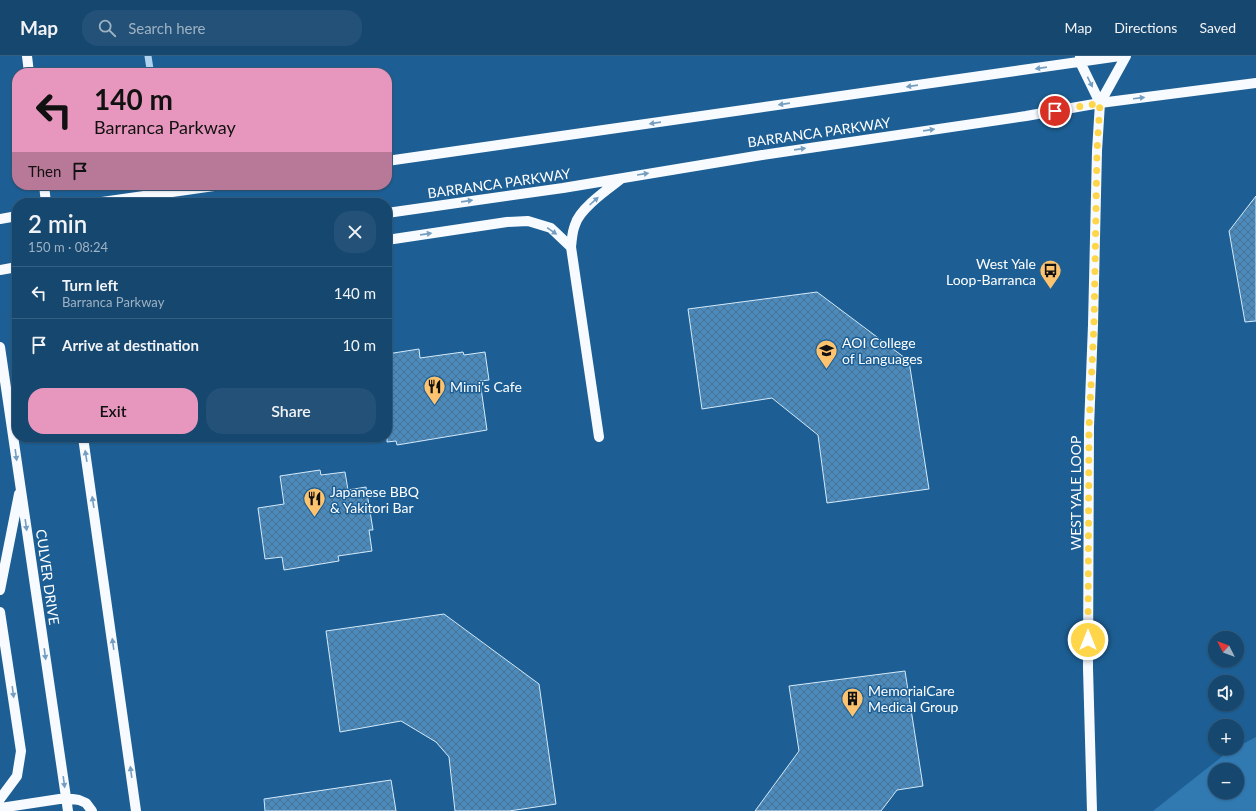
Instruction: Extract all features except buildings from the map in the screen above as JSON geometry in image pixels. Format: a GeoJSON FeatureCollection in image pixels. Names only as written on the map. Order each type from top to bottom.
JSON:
{"type":"FeatureCollection","features":[{"type":"Feature","properties":{"kind":"main road"},"geometry":{"type":"LineString","coordinates":[[27,56],[28,68]]}},
{"type":"Feature","properties":{"kind":"main road"},"geometry":{"type":"LineString","coordinates":[[392,160],[1080,59],[1120,56]]}},
{"type":"Feature","properties":{"kind":"main road","name":"WEST YALE LOOP"},"geometry":{"type":"LineString","coordinates":[[1092,811],[1088,668],[1089,427],[1094,325],[1097,151],[1100,103],[1126,56]]}},
{"type":"Feature","properties":{"kind":"main road","name":"WEST YALE LOOP"},"geometry":{"type":"LineString","coordinates":[[1080,59],[1100,103]]}},
{"type":"Feature","properties":{"kind":"main road","name":"BARRANCA PARKWAY"},"geometry":{"type":"LineString","coordinates":[[392,212],[563,188],[762,155],[1026,116],[1100,103],[1256,83]]}},
{"type":"Feature","properties":{"kind":"main road"},"geometry":{"type":"LineString","coordinates":[[599,437],[571,246],[575,224],[580,214],[606,190],[623,178]]}},
{"type":"Feature","properties":{"kind":"main road"},"geometry":{"type":"LineString","coordinates":[[130,198],[186,190]]}},
{"type":"Feature","properties":{"kind":"main road"},"geometry":{"type":"LineString","coordinates":[[0,219],[12,217]]}},
{"type":"Feature","properties":{"kind":"main road"},"geometry":{"type":"LineString","coordinates":[[392,239],[507,222],[528,221],[551,228],[571,246]]}},
{"type":"Feature","properties":{"kind":"main road"},"geometry":{"type":"LineString","coordinates":[[0,270],[12,268]]}},
{"type":"Feature","properties":{"kind":"main road","name":"CULVER DRIVE"},"geometry":{"type":"LineString","coordinates":[[0,347],[12,431]]}},
{"type":"Feature","properties":{"kind":"main road","name":"CULVER DRIVE"},"geometry":{"type":"LineString","coordinates":[[14,442],[68,811]]}},
{"type":"Feature","properties":{"kind":"main road"},"geometry":{"type":"LineString","coordinates":[[84,442],[136,811]]}},
{"type":"Feature","properties":{"kind":"main road"},"geometry":{"type":"LineString","coordinates":[[0,590],[20,487]]}},
{"type":"Feature","properties":{"kind":"main road"},"geometry":{"type":"LineString","coordinates":[[0,612],[21,751],[17,776],[0,799]]}},
{"type":"Feature","properties":{"kind":"main road"},"geometry":{"type":"LineString","coordinates":[[0,808],[66,798],[79,800],[86,803],[92,811]]}},
{"type":"Feature","properties":{"kind":"street"},"geometry":{"type":"LineString","coordinates":[[148,56],[150,68]]}},
{"type":"Feature","properties":{"kind":"shaded area"},"geometry":{"type":"Polygon","coordinates":[[[1256,737],[1256,811],[1153,811],[1208,768],[1208,799],[1244,799],[1244,763],[1214,763],[1224,755],[1244,755],[1244,743],[1256,737]]]}},
{"type":"Feature","properties":{"kind":"place","name":"West Yale Loop-Barranca"},"geometry":{"type":"Point","coordinates":[1051,290]}},
{"type":"Feature","properties":{"kind":"place","name":"AOI College of Languages"},"geometry":{"type":"Point","coordinates":[827,370]}},
{"type":"Feature","properties":{"kind":"place","name":"Mimi's Cafe"},"geometry":{"type":"Point","coordinates":[435,406]}},
{"type":"Feature","properties":{"kind":"place","name":"Japanese BBQ & Yakitori Bar"},"geometry":{"type":"Point","coordinates":[315,518]}},
{"type":"Feature","properties":{"kind":"place","name":"MemorialCare Medical Group"},"geometry":{"type":"Point","coordinates":[853,718]}},
{"type":"Feature","properties":{"kind":"route"},"geometry":{"type":"LineString","coordinates":[[1055,111],[1100,103],[1097,151],[1094,325],[1089,427],[1088,640]]}}]}
